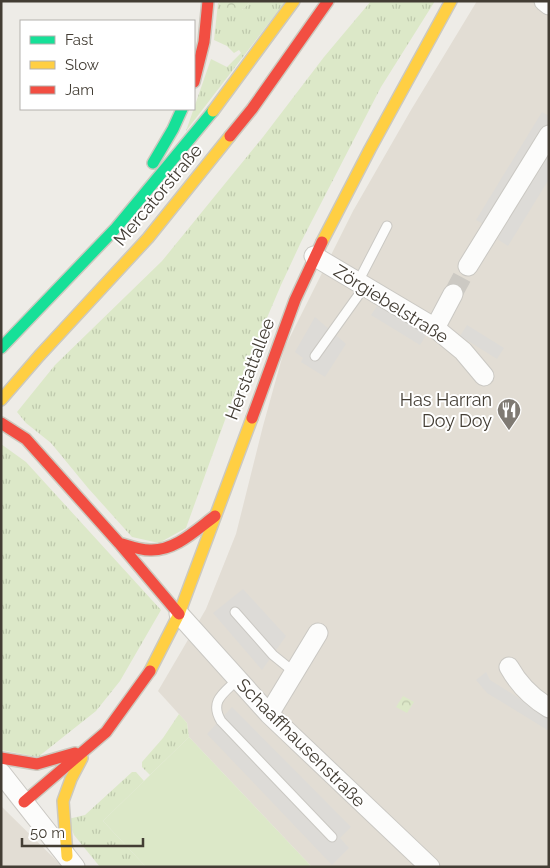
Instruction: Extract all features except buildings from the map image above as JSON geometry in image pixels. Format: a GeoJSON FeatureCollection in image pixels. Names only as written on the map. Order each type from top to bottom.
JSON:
{"type":"FeatureCollection","features":[{"type":"Feature","properties":{"kind":"main road"},"geometry":{"type":"LineString","coordinates":[[195,79],[201,63],[207,31],[208,1]]}},
{"type":"Feature","properties":{"kind":"main road","name":"Mercatorstraße"},"geometry":{"type":"LineString","coordinates":[[1,348],[116,228],[226,94],[294,1]]}},
{"type":"Feature","properties":{"kind":"main road","name":"Mercatorstraße"},"geometry":{"type":"LineString","coordinates":[[1,400],[148,238],[252,109],[328,1]]}},
{"type":"Feature","properties":{"kind":"main road"},"geometry":{"type":"LineString","coordinates":[[305,35],[339,1]]}},
{"type":"Feature","properties":{"kind":"main road","name":"Herstattallee"},"geometry":{"type":"LineString","coordinates":[[24,802],[106,732],[148,673],[179,614],[288,317],[314,256],[394,101],[451,1]]}},
{"type":"Feature","properties":{"kind":"main road"},"geometry":{"type":"LineString","coordinates":[[116,228],[182,110]]}},
{"type":"Feature","properties":{"kind":"main road"},"geometry":{"type":"LineString","coordinates":[[1,424],[26,439],[119,543],[179,614]]}},
{"type":"Feature","properties":{"kind":"main road"},"geometry":{"type":"LineString","coordinates":[[119,543],[138,549],[155,550],[182,540],[215,516]]}},
{"type":"Feature","properties":{"kind":"main road","name":"Herstattallee"},"geometry":{"type":"LineString","coordinates":[[1,758],[37,764],[88,749]]}},
{"type":"Feature","properties":{"kind":"main road","name":"Herstattallee"},"geometry":{"type":"LineString","coordinates":[[71,862],[63,802],[71,779],[88,749]]}},
{"type":"Feature","properties":{"kind":"street"},"geometry":{"type":"LineString","coordinates":[[544,1],[549,5]]}},
{"type":"Feature","properties":{"kind":"street"},"geometry":{"type":"LineString","coordinates":[[468,266],[549,135]]}},
{"type":"Feature","properties":{"kind":"street","name":"Zörgiebelstraße"},"geometry":{"type":"LineString","coordinates":[[314,256],[435,328],[463,351],[484,376]]}},
{"type":"Feature","properties":{"kind":"street"},"geometry":{"type":"LineString","coordinates":[[435,328],[453,294]]}},
{"type":"Feature","properties":{"kind":"street","name":"Schaaffhausenstraße"},"geometry":{"type":"LineString","coordinates":[[179,614],[269,714],[430,867]]}},
{"type":"Feature","properties":{"kind":"street"},"geometry":{"type":"LineString","coordinates":[[269,714],[318,633]]}},
{"type":"Feature","properties":{"kind":"street"},"geometry":{"type":"LineString","coordinates":[[509,667],[518,682],[533,699],[549,708]]}},
{"type":"Feature","properties":{"kind":"street"},"geometry":{"type":"LineString","coordinates":[[1,774],[71,862]]}},
{"type":"Feature","properties":{"kind":"lane"},"geometry":{"type":"LineString","coordinates":[[316,356],[361,284],[387,226]]}},
{"type":"Feature","properties":{"kind":"lane"},"geometry":{"type":"LineString","coordinates":[[235,612],[272,655],[294,672]]}},
{"type":"Feature","properties":{"kind":"lane"},"geometry":{"type":"LineString","coordinates":[[237,680],[219,698],[216,705],[217,714],[221,721],[332,837]]}},
{"type":"Feature","properties":{"kind":"shaded area"},"geometry":{"type":"Polygon","coordinates":[[[477,1],[549,1],[549,867],[312,867],[189,737],[187,723],[158,691],[206,609],[236,534],[285,347],[353,211],[477,1]]]}},
{"type":"Feature","properties":{"kind":"shaded area"},"geometry":{"type":"Polygon","coordinates":[[[542,112],[549,116],[549,126],[487,226],[476,220],[542,112]]]}},
{"type":"Feature","properties":{"kind":"shaded area"},"geometry":{"type":"Polygon","coordinates":[[[549,154],[549,179],[508,246],[497,239],[549,154]]]}},
{"type":"Feature","properties":{"kind":"shaded area"},"geometry":{"type":"Polygon","coordinates":[[[379,303],[427,333],[420,345],[371,315],[379,303]]]}},
{"type":"Feature","properties":{"kind":"shaded area"},"geometry":{"type":"Polygon","coordinates":[[[315,317],[346,344],[325,377],[301,362],[303,358],[295,352],[315,317]]]}},
{"type":"Feature","properties":{"kind":"shaded area"},"geometry":{"type":"Polygon","coordinates":[[[467,325],[504,348],[497,359],[460,336],[467,325]]]}},
{"type":"Feature","properties":{"kind":"shaded area"},"geometry":{"type":"Polygon","coordinates":[[[243,589],[286,636],[262,670],[213,613],[243,589]]]}},
{"type":"Feature","properties":{"kind":"shaded area"},"geometry":{"type":"Polygon","coordinates":[[[486,672],[490,680],[549,717],[549,731],[487,693],[476,680],[486,672]]]}},
{"type":"Feature","properties":{"kind":"shaded area"},"geometry":{"type":"Polygon","coordinates":[[[232,707],[351,827],[340,838],[349,848],[332,865],[207,734],[232,707]]]}},
{"type":"Feature","properties":{"kind":"shaded area"},"geometry":{"type":"Polygon","coordinates":[[[1,806],[63,867],[1,867],[1,806]]]}},
{"type":"Feature","properties":{"kind":"green space"},"geometry":{"type":"Polygon","coordinates":[[[218,1],[251,1],[242,10],[228,13],[218,1]]]}},
{"type":"Feature","properties":{"kind":"green space"},"geometry":{"type":"Polygon","coordinates":[[[251,1],[286,1],[186,131],[193,110],[195,110],[211,59],[227,67],[241,53],[239,50],[234,53],[227,46],[214,40],[218,3],[242,10],[251,1]]]}},
{"type":"Feature","properties":{"kind":"green space"},"geometry":{"type":"Polygon","coordinates":[[[371,1],[435,1],[381,87],[301,242],[234,395],[186,528],[159,543],[132,537],[51,443],[26,423],[17,412],[55,365],[162,261],[263,137],[324,57],[371,1]]]}},
{"type":"Feature","properties":{"kind":"green space"},"geometry":{"type":"Polygon","coordinates":[[[1,444],[26,462],[161,610],[120,681],[96,711],[38,757],[1,750],[1,444]]]}},
{"type":"Feature","properties":{"kind":"green space"},"geometry":{"type":"Polygon","coordinates":[[[403,696],[414,702],[407,713],[396,707],[403,696]]]}},
{"type":"Feature","properties":{"kind":"green space"},"geometry":{"type":"Polygon","coordinates":[[[179,714],[187,723],[189,737],[150,775],[142,767],[142,762],[163,738],[179,714]]]}},
{"type":"Feature","properties":{"kind":"green space"},"geometry":{"type":"Polygon","coordinates":[[[189,737],[312,867],[146,867],[103,821],[189,737]]]}},
{"type":"Feature","properties":{"kind":"green space"},"geometry":{"type":"Polygon","coordinates":[[[132,772],[136,772],[144,781],[103,821],[146,867],[100,867],[74,835],[68,819],[85,815],[132,772]]]}},
{"type":"Feature","properties":{"kind":"tunnel"},"geometry":{"type":"LineString","coordinates":[[453,294],[468,266]]}},
{"type":"Feature","properties":{"kind":"traffic: fast"},"geometry":{"type":"LineString","coordinates":[[153,163],[182,110]]}},
{"type":"Feature","properties":{"kind":"traffic: fast"},"geometry":{"type":"LineString","coordinates":[[1,348],[116,228],[213,111]]}},
{"type":"Feature","properties":{"kind":"traffic: slow"},"geometry":{"type":"LineString","coordinates":[[213,111],[294,1]]}},
{"type":"Feature","properties":{"kind":"traffic: slow"},"geometry":{"type":"LineString","coordinates":[[322,242],[370,149],[451,1]]}},
{"type":"Feature","properties":{"kind":"traffic: slow"},"geometry":{"type":"LineString","coordinates":[[1,400],[148,238],[230,136]]}},
{"type":"Feature","properties":{"kind":"traffic: slow"},"geometry":{"type":"LineString","coordinates":[[150,671],[179,614],[252,418]]}},
{"type":"Feature","properties":{"kind":"traffic: slow"},"geometry":{"type":"LineString","coordinates":[[67,856],[63,801],[71,779],[82,758]]}},
{"type":"Feature","properties":{"kind":"traffic: jam"},"geometry":{"type":"LineString","coordinates":[[195,78],[204,42],[208,1]]}},
{"type":"Feature","properties":{"kind":"traffic: jam"},"geometry":{"type":"LineString","coordinates":[[230,136],[252,109],[328,1]]}},
{"type":"Feature","properties":{"kind":"traffic: jam"},"geometry":{"type":"LineString","coordinates":[[252,418],[295,300],[322,242]]}},
{"type":"Feature","properties":{"kind":"traffic: jam"},"geometry":{"type":"LineString","coordinates":[[1,423],[26,439],[119,543],[179,614]]}},
{"type":"Feature","properties":{"kind":"traffic: jam"},"geometry":{"type":"LineString","coordinates":[[119,543],[146,550],[168,547],[185,539],[215,516]]}},
{"type":"Feature","properties":{"kind":"traffic: jam"},"geometry":{"type":"LineString","coordinates":[[24,802],[106,732],[150,671]]}},
{"type":"Feature","properties":{"kind":"traffic: jam"},"geometry":{"type":"LineString","coordinates":[[1,758],[37,764],[75,753]]}},
{"type":"Feature","properties":{"kind":"place","name":"Has Harran Doy Doy"},"geometry":{"type":"Point","coordinates":[509,431]}}]}
